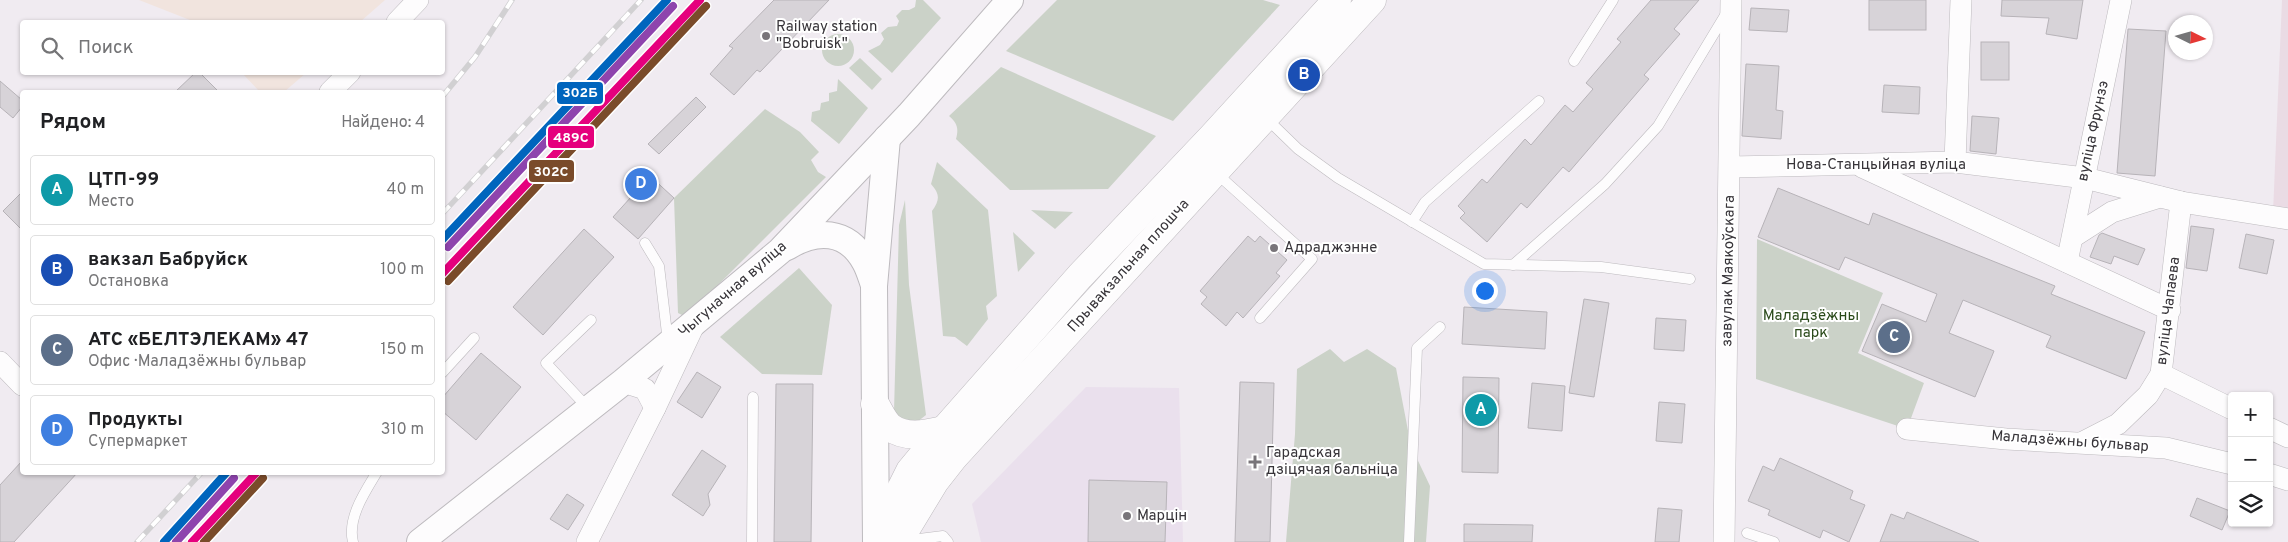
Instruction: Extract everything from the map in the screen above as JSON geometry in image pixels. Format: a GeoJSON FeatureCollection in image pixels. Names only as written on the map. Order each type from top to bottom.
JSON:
{"type":"FeatureCollection","features":[{"type":"Feature","properties":{"kind":"main road","name":"Прывакзальная плошча"},"geometry":{"type":"LineString","coordinates":[[883,542],[885,528],[894,503],[910,471],[944,430],[1080,276],[1212,137],[1337,0]]}},
{"type":"Feature","properties":{"kind":"main road","name":"Прывакзальная плошча"},"geometry":{"type":"LineString","coordinates":[[899,542],[935,481],[953,458],[1372,0]]}},
{"type":"Feature","properties":{"kind":"main road"},"geometry":{"type":"LineString","coordinates":[[875,404],[890,427],[905,434],[923,435],[944,430]]}},
{"type":"Feature","properties":{"kind":"street"},"geometry":{"type":"LineString","coordinates":[[400,20],[418,0]]}},
{"type":"Feature","properties":{"kind":"street","name":"Чыгуначная вуліца"},"geometry":{"type":"LineString","coordinates":[[420,542],[623,382],[780,251],[887,138],[1010,0]]}},
{"type":"Feature","properties":{"kind":"street"},"geometry":{"type":"LineString","coordinates":[[1955,162],[1961,0]]}},
{"type":"Feature","properties":{"kind":"street","name":"вуліца Фрунзэ"},"geometry":{"type":"LineString","coordinates":[[2067,262],[2121,0]]}},
{"type":"Feature","properties":{"kind":"street","name":"завулак Маякоўскага"},"geometry":{"type":"LineString","coordinates":[[1724,542],[1731,3]]}},
{"type":"Feature","properties":{"kind":"street"},"geometry":{"type":"LineString","coordinates":[[332,90],[347,75]]}},
{"type":"Feature","properties":{"kind":"street"},"geometry":{"type":"LineString","coordinates":[[876,542],[874,286],[887,138]]}},
{"type":"Feature","properties":{"kind":"street","name":"Нова-Станцыйная вуліца"},"geometry":{"type":"LineString","coordinates":[[1730,167],[1955,162],[2085,178],[2181,202],[2288,219]]}},
{"type":"Feature","properties":{"kind":"street"},"geometry":{"type":"LineString","coordinates":[[1856,164],[2170,310]]}},
{"type":"Feature","properties":{"kind":"street"},"geometry":{"type":"LineString","coordinates":[[2073,237],[2112,212],[2160,197]]}},
{"type":"Feature","properties":{"kind":"street","name":"вуліца Чапаева"},"geometry":{"type":"LineString","coordinates":[[2083,442],[2118,424],[2148,395],[2161,374],[2170,310],[2181,202]]}},
{"type":"Feature","properties":{"kind":"street"},"geometry":{"type":"LineString","coordinates":[[780,251],[800,239],[815,234],[842,238],[850,244],[865,262],[874,286]]}},
{"type":"Feature","properties":{"kind":"street"},"geometry":{"type":"LineString","coordinates":[[587,542],[655,408],[695,323]]}},
{"type":"Feature","properties":{"kind":"street"},"geometry":{"type":"LineString","coordinates":[[0,362],[20,383]]}},
{"type":"Feature","properties":{"kind":"street"},"geometry":{"type":"LineString","coordinates":[[2161,374],[2228,407]]}},
{"type":"Feature","properties":{"kind":"street"},"geometry":{"type":"LineString","coordinates":[[623,382],[645,390],[655,408]]}},
{"type":"Feature","properties":{"kind":"street","name":"Маладзёжны бульвар"},"geometry":{"type":"LineString","coordinates":[[1907,429],[2006,438],[2166,448],[2228,463]]}},
{"type":"Feature","properties":{"kind":"street"},"geometry":{"type":"LineString","coordinates":[[2273,430],[2288,437]]}},
{"type":"Feature","properties":{"kind":"street"},"geometry":{"type":"LineString","coordinates":[[2273,475],[2288,480]]}},
{"type":"Feature","properties":{"kind":"lane"},"geometry":{"type":"LineString","coordinates":[[1574,62],[1613,0]]}},
{"type":"Feature","properties":{"kind":"lane"},"geometry":{"type":"LineString","coordinates":[[1513,265],[1605,184],[1658,126],[1731,3]]}},
{"type":"Feature","properties":{"kind":"lane"},"geometry":{"type":"LineString","coordinates":[[1412,222],[1425,202],[1539,101]]}},
{"type":"Feature","properties":{"kind":"lane"},"geometry":{"type":"LineString","coordinates":[[1265,118],[1298,148],[1338,178],[1484,264],[1601,267],[1690,279]]}},
{"type":"Feature","properties":{"kind":"lane"},"geometry":{"type":"LineString","coordinates":[[1215,172],[1312,259],[1260,318]]}},
{"type":"Feature","properties":{"kind":"lane"},"geometry":{"type":"LineString","coordinates":[[645,243],[659,266],[668,345]]}},
{"type":"Feature","properties":{"kind":"lane"},"geometry":{"type":"LineString","coordinates":[[589,409],[546,363],[591,320]]}},
{"type":"Feature","properties":{"kind":"lane"},"geometry":{"type":"LineString","coordinates":[[1409,542],[1417,348],[1440,327]]}},
{"type":"Feature","properties":{"kind":"lane"},"geometry":{"type":"LineString","coordinates":[[445,369],[474,338]]}},
{"type":"Feature","properties":{"kind":"lane"},"geometry":{"type":"LineString","coordinates":[[752,542],[753,398]]}},
{"type":"Feature","properties":{"kind":"lane"},"geometry":{"type":"LineString","coordinates":[[353,542],[351,534],[356,513],[363,495],[375,475]]}},
{"type":"Feature","properties":{"kind":"lane"},"geometry":{"type":"LineString","coordinates":[[1747,533],[1774,542]]}},
{"type":"Feature","properties":{"kind":"lane"},"geometry":{"type":"LineString","coordinates":[[899,542],[943,536],[948,542]]}},
{"type":"Feature","properties":{"kind":"shaded area"},"geometry":{"type":"Polygon","coordinates":[[[139,0],[385,0],[362,20],[190,20],[139,0]]]}},
{"type":"Feature","properties":{"kind":"shaded area"},"geometry":{"type":"Polygon","coordinates":[[[2282,0],[2288,0],[2288,216],[2273,213],[2282,0]]]}},
{"type":"Feature","properties":{"kind":"shaded area"},"geometry":{"type":"Polygon","coordinates":[[[244,75],[304,75],[286,90],[258,90],[244,75]]]}},
{"type":"Feature","properties":{"kind":"shaded area"},"geometry":{"type":"Polygon","coordinates":[[[1086,387],[1179,388],[1183,542],[981,542],[972,504],[1086,387]]]}},
{"type":"Feature","properties":{"kind":"green space"},"geometry":{"type":"Polygon","coordinates":[[[916,0],[923,0],[941,18],[892,73],[868,51],[880,45],[884,39],[881,33],[888,27],[897,26],[899,21],[896,16],[902,10],[909,10],[915,7],[916,0]]]}},
{"type":"Feature","properties":{"kind":"green space"},"geometry":{"type":"Polygon","coordinates":[[[1057,0],[1263,0],[1280,5],[1173,121],[1006,51],[1057,0]]]}},
{"type":"Feature","properties":{"kind":"green space"},"geometry":{"type":"Polygon","coordinates":[[[838,34],[844,35],[849,39],[853,44],[853,56],[849,61],[844,65],[838,66],[832,65],[827,61],[823,56],[822,50],[823,44],[827,39],[832,35],[838,34]]]}},
{"type":"Feature","properties":{"kind":"green space"},"geometry":{"type":"Polygon","coordinates":[[[860,58],[882,79],[872,90],[849,68],[860,58]]]}},
{"type":"Feature","properties":{"kind":"green space"},"geometry":{"type":"Polygon","coordinates":[[[1001,67],[1156,136],[1108,189],[1010,190],[956,139],[957,126],[949,116],[1001,67]]]}},
{"type":"Feature","properties":{"kind":"green space"},"geometry":{"type":"Polygon","coordinates":[[[838,79],[868,108],[839,144],[811,121],[812,112],[820,110],[821,103],[829,101],[829,93],[837,91],[838,79]]]}},
{"type":"Feature","properties":{"kind":"green space"},"geometry":{"type":"Polygon","coordinates":[[[765,109],[800,132],[819,152],[811,160],[818,172],[826,177],[686,317],[678,313],[674,198],[765,109]]]}},
{"type":"Feature","properties":{"kind":"green space"},"geometry":{"type":"Polygon","coordinates":[[[937,162],[988,210],[997,296],[986,306],[988,319],[967,346],[955,337],[943,336],[932,211],[938,197],[931,184],[937,162]]]}},
{"type":"Feature","properties":{"kind":"green space"},"geometry":{"type":"Polygon","coordinates":[[[905,200],[909,285],[926,415],[917,422],[903,421],[894,412],[899,225],[905,200]]]}},
{"type":"Feature","properties":{"kind":"green space"},"geometry":{"type":"Polygon","coordinates":[[[1031,210],[1073,212],[1055,229],[1031,210]]]}},
{"type":"Feature","properties":{"kind":"green space"},"geometry":{"type":"Polygon","coordinates":[[[1013,232],[1035,253],[1018,272],[1013,232]]]}},
{"type":"Feature","properties":{"kind":"green space","name":"Маладзёжны парк"},"geometry":{"type":"Polygon","coordinates":[[[1757,239],[1883,293],[1858,353],[1924,383],[1907,429],[1756,379],[1757,239]]]}},
{"type":"Feature","properties":{"kind":"green space"},"geometry":{"type":"Polygon","coordinates":[[[799,268],[832,305],[822,375],[762,374],[720,337],[799,268]]]}},
{"type":"Feature","properties":{"kind":"green space"},"geometry":{"type":"Polygon","coordinates":[[[1330,349],[1344,362],[1367,349],[1396,368],[1411,446],[1430,486],[1426,542],[1286,542],[1295,434],[1297,369],[1330,349]]]}},
{"type":"Feature","properties":{"kind":"building","name":"Railway station \"Bobruisk\""},"geometry":{"type":"Polygon","coordinates":[[[774,0],[829,0],[760,72],[757,70],[734,95],[710,74],[733,48],[729,46],[774,0]]]}},
{"type":"Feature","properties":{"kind":"building"},"geometry":{"type":"Polygon","coordinates":[[[1651,0],[1699,0],[1674,29],[1680,34],[1644,75],[1649,79],[1569,172],[1563,167],[1527,208],[1521,203],[1487,242],[1460,218],[1465,213],[1458,206],[1482,179],[1487,183],[1525,139],[1531,145],[1565,105],[1573,112],[1593,89],[1586,83],[1621,42],[1617,39],[1651,0]]]}},
{"type":"Feature","properties":{"kind":"building"},"geometry":{"type":"Polygon","coordinates":[[[1869,0],[1926,0],[1926,30],[1869,30],[1869,0]]]}},
{"type":"Feature","properties":{"kind":"building"},"geometry":{"type":"Polygon","coordinates":[[[2002,0],[2083,0],[2077,39],[2046,34],[2049,18],[2001,16],[2002,0]]]}},
{"type":"Feature","properties":{"kind":"building"},"geometry":{"type":"Polygon","coordinates":[[[1751,8],[1789,10],[1787,32],[1749,30],[1751,8]]]}},
{"type":"Feature","properties":{"kind":"building"},"geometry":{"type":"Polygon","coordinates":[[[2128,29],[2166,31],[2155,176],[2117,173],[2128,29]]]}},
{"type":"Feature","properties":{"kind":"building"},"geometry":{"type":"Polygon","coordinates":[[[1981,42],[2009,42],[2009,80],[1981,80],[1981,42]]]}},
{"type":"Feature","properties":{"kind":"building"},"geometry":{"type":"Polygon","coordinates":[[[1746,64],[1779,66],[1776,110],[1783,111],[1781,139],[1742,136],[1746,64]]]}},
{"type":"Feature","properties":{"kind":"building"},"geometry":{"type":"Polygon","coordinates":[[[193,75],[202,75],[217,90],[177,90],[193,75]]]}},
{"type":"Feature","properties":{"kind":"building"},"geometry":{"type":"Polygon","coordinates":[[[0,81],[20,98],[20,109],[13,118],[0,107],[0,81]]]}},
{"type":"Feature","properties":{"kind":"building"},"geometry":{"type":"Polygon","coordinates":[[[1884,85],[1920,87],[1919,114],[1882,112],[1884,85]]]}},
{"type":"Feature","properties":{"kind":"building"},"geometry":{"type":"Polygon","coordinates":[[[696,97],[706,107],[659,154],[648,144],[696,97]]]}},
{"type":"Feature","properties":{"kind":"building"},"geometry":{"type":"Polygon","coordinates":[[[1972,116],[1999,118],[1996,154],[1970,151],[1972,116]]]}},
{"type":"Feature","properties":{"kind":"building"},"geometry":{"type":"Polygon","coordinates":[[[650,176],[674,198],[638,239],[613,217],[650,176]]]}},
{"type":"Feature","properties":{"kind":"building"},"geometry":{"type":"Polygon","coordinates":[[[1778,188],[1869,225],[1873,213],[2055,286],[2051,294],[2145,332],[2126,379],[2046,347],[2051,336],[1963,300],[1949,333],[1994,351],[1975,397],[1862,351],[1882,304],[1926,322],[1937,294],[1845,257],[1839,270],[1758,237],[1778,188]]]}},
{"type":"Feature","properties":{"kind":"building"},"geometry":{"type":"Polygon","coordinates":[[[20,194],[20,228],[3,211],[20,194]]]}},
{"type":"Feature","properties":{"kind":"building"},"geometry":{"type":"Polygon","coordinates":[[[2191,226],[2214,229],[2207,271],[2186,268],[2191,226]]]}},
{"type":"Feature","properties":{"kind":"building"},"geometry":{"type":"Polygon","coordinates":[[[584,229],[614,257],[543,335],[513,307],[584,229]]]}},
{"type":"Feature","properties":{"kind":"building"},"geometry":{"type":"Polygon","coordinates":[[[2102,233],[2145,249],[2138,265],[2114,256],[2111,264],[2090,257],[2099,235],[2102,233]]]}},
{"type":"Feature","properties":{"kind":"building"},"geometry":{"type":"Polygon","coordinates":[[[2246,234],[2274,240],[2267,274],[2239,268],[2246,234]]]}},
{"type":"Feature","properties":{"kind":"building"},"geometry":{"type":"Polygon","coordinates":[[[1248,236],[1255,242],[1260,236],[1287,260],[1276,273],[1280,276],[1243,318],[1237,312],[1226,326],[1201,304],[1207,297],[1200,291],[1248,236]]]}},
{"type":"Feature","properties":{"kind":"building"},"geometry":{"type":"Polygon","coordinates":[[[1584,299],[1609,303],[1594,397],[1569,393],[1584,299]]]}},
{"type":"Feature","properties":{"kind":"building"},"geometry":{"type":"Polygon","coordinates":[[[1464,307],[1547,312],[1545,349],[1462,344],[1464,307]]]}},
{"type":"Feature","properties":{"kind":"building"},"geometry":{"type":"Polygon","coordinates":[[[1656,318],[1686,320],[1684,351],[1654,349],[1656,318]]]}},
{"type":"Feature","properties":{"kind":"building"},"geometry":{"type":"Polygon","coordinates":[[[481,353],[521,387],[476,440],[445,414],[445,395],[481,353]]]}},
{"type":"Feature","properties":{"kind":"building"},"geometry":{"type":"Polygon","coordinates":[[[697,372],[721,387],[702,418],[677,402],[697,372]]]}},
{"type":"Feature","properties":{"kind":"building"},"geometry":{"type":"Polygon","coordinates":[[[1463,377],[1499,378],[1498,473],[1462,472],[1463,377]]]}},
{"type":"Feature","properties":{"kind":"building","name":"Гарадская дзіцячая бальніца"},"geometry":{"type":"Polygon","coordinates":[[[1240,382],[1274,383],[1270,542],[1235,542],[1240,382]]]}},
{"type":"Feature","properties":{"kind":"building"},"geometry":{"type":"Polygon","coordinates":[[[1532,383],[1565,386],[1562,431],[1528,428],[1532,383]]]}},
{"type":"Feature","properties":{"kind":"building"},"geometry":{"type":"Polygon","coordinates":[[[776,384],[813,384],[811,542],[774,542],[776,384]]]}},
{"type":"Feature","properties":{"kind":"building"},"geometry":{"type":"Polygon","coordinates":[[[1659,402],[1685,404],[1682,443],[1656,441],[1659,402]]]}},
{"type":"Feature","properties":{"kind":"building"},"geometry":{"type":"Polygon","coordinates":[[[702,450],[726,466],[708,494],[710,505],[703,516],[672,495],[702,450]]]}},
{"type":"Feature","properties":{"kind":"building"},"geometry":{"type":"Polygon","coordinates":[[[1780,458],[1853,491],[1850,499],[1865,505],[1849,542],[1823,530],[1820,538],[1768,515],[1770,510],[1748,501],[1763,466],[1774,471],[1780,458]]]}},
{"type":"Feature","properties":{"kind":"building"},"geometry":{"type":"Polygon","coordinates":[[[20,463],[20,475],[75,475],[14,542],[0,542],[0,485],[20,463]]]}},
{"type":"Feature","properties":{"kind":"building","name":"Марцін"},"geometry":{"type":"Polygon","coordinates":[[[1089,480],[1167,482],[1165,542],[1088,542],[1089,480]]]}},
{"type":"Feature","properties":{"kind":"building"},"geometry":{"type":"Polygon","coordinates":[[[567,494],[584,505],[568,530],[550,519],[567,494]]]}},
{"type":"Feature","properties":{"kind":"building"},"geometry":{"type":"Polygon","coordinates":[[[2197,498],[2228,510],[2228,516],[2222,530],[2190,516],[2197,498]]]}},
{"type":"Feature","properties":{"kind":"building"},"geometry":{"type":"Polygon","coordinates":[[[1658,508],[1682,510],[1679,542],[1655,542],[1658,508]]]}},
{"type":"Feature","properties":{"kind":"building"},"geometry":{"type":"Polygon","coordinates":[[[1907,512],[1979,542],[1880,542],[1891,514],[1904,519],[1907,512]]]}},
{"type":"Feature","properties":{"kind":"building"},"geometry":{"type":"Polygon","coordinates":[[[1464,524],[1533,525],[1532,542],[1464,542],[1464,524]]]}},
{"type":"Feature","properties":{"kind":"railway"},"geometry":{"type":"LineString","coordinates":[[445,93],[475,57],[512,0]]}},
{"type":"Feature","properties":{"kind":"railway"},"geometry":{"type":"LineString","coordinates":[[445,211],[641,0]]}},
{"type":"Feature","properties":{"kind":"railway"},"geometry":{"type":"LineString","coordinates":[[137,542],[199,475]]}},
{"type":"Feature","properties":{"kind":"transit line","name":"302Б"},"geometry":{"type":"LineString","coordinates":[[445,237],[667,0]]}},
{"type":"Feature","properties":{"kind":"transit line","name":"489С"},"geometry":{"type":"LineString","coordinates":[[445,271],[700,0]]}},
{"type":"Feature","properties":{"kind":"transit line"},"geometry":{"type":"LineString","coordinates":[[448,247],[673,6]]}},
{"type":"Feature","properties":{"kind":"transit line","name":"302С"},"geometry":{"type":"LineString","coordinates":[[448,281],[706,6]]}},
{"type":"Feature","properties":{"kind":"transit line","name":"302Б"},"geometry":{"type":"LineString","coordinates":[[164,542],[224,475]]}},
{"type":"Feature","properties":{"kind":"transit line","name":"489С"},"geometry":{"type":"LineString","coordinates":[[192,542],[254,475]]}},
{"type":"Feature","properties":{"kind":"transit line"},"geometry":{"type":"LineString","coordinates":[[176,542],[234,478]]}},
{"type":"Feature","properties":{"kind":"transit line","name":"302С"},"geometry":{"type":"LineString","coordinates":[[204,542],[263,478]]}},
{"type":"Feature","properties":{"kind":"place","name":"Railway station \"Bobruisk\""},"geometry":{"type":"Point","coordinates":[766,36]}},
{"type":"Feature","properties":{"kind":"place","name":"вакзал Бабруйск"},"geometry":{"type":"Point","coordinates":[1304,75]}},
{"type":"Feature","properties":{"kind":"place","name":"Продукты"},"geometry":{"type":"Point","coordinates":[641,184]}},
{"type":"Feature","properties":{"kind":"place","name":"Адраджэнне"},"geometry":{"type":"Point","coordinates":[1274,248]}},
{"type":"Feature","properties":{"kind":"place","name":"АТС «БЕЛТЭЛЕКАМ» 47"},"geometry":{"type":"Point","coordinates":[1894,337]}},
{"type":"Feature","properties":{"kind":"place","name":"ЦТП-99"},"geometry":{"type":"Point","coordinates":[1481,410]}},
{"type":"Feature","properties":{"kind":"place","name":"Гарадская дзіцячая бальніца"},"geometry":{"type":"Point","coordinates":[1255,462]}},
{"type":"Feature","properties":{"kind":"place","name":"Марцін"},"geometry":{"type":"Point","coordinates":[1127,516]}}]}
